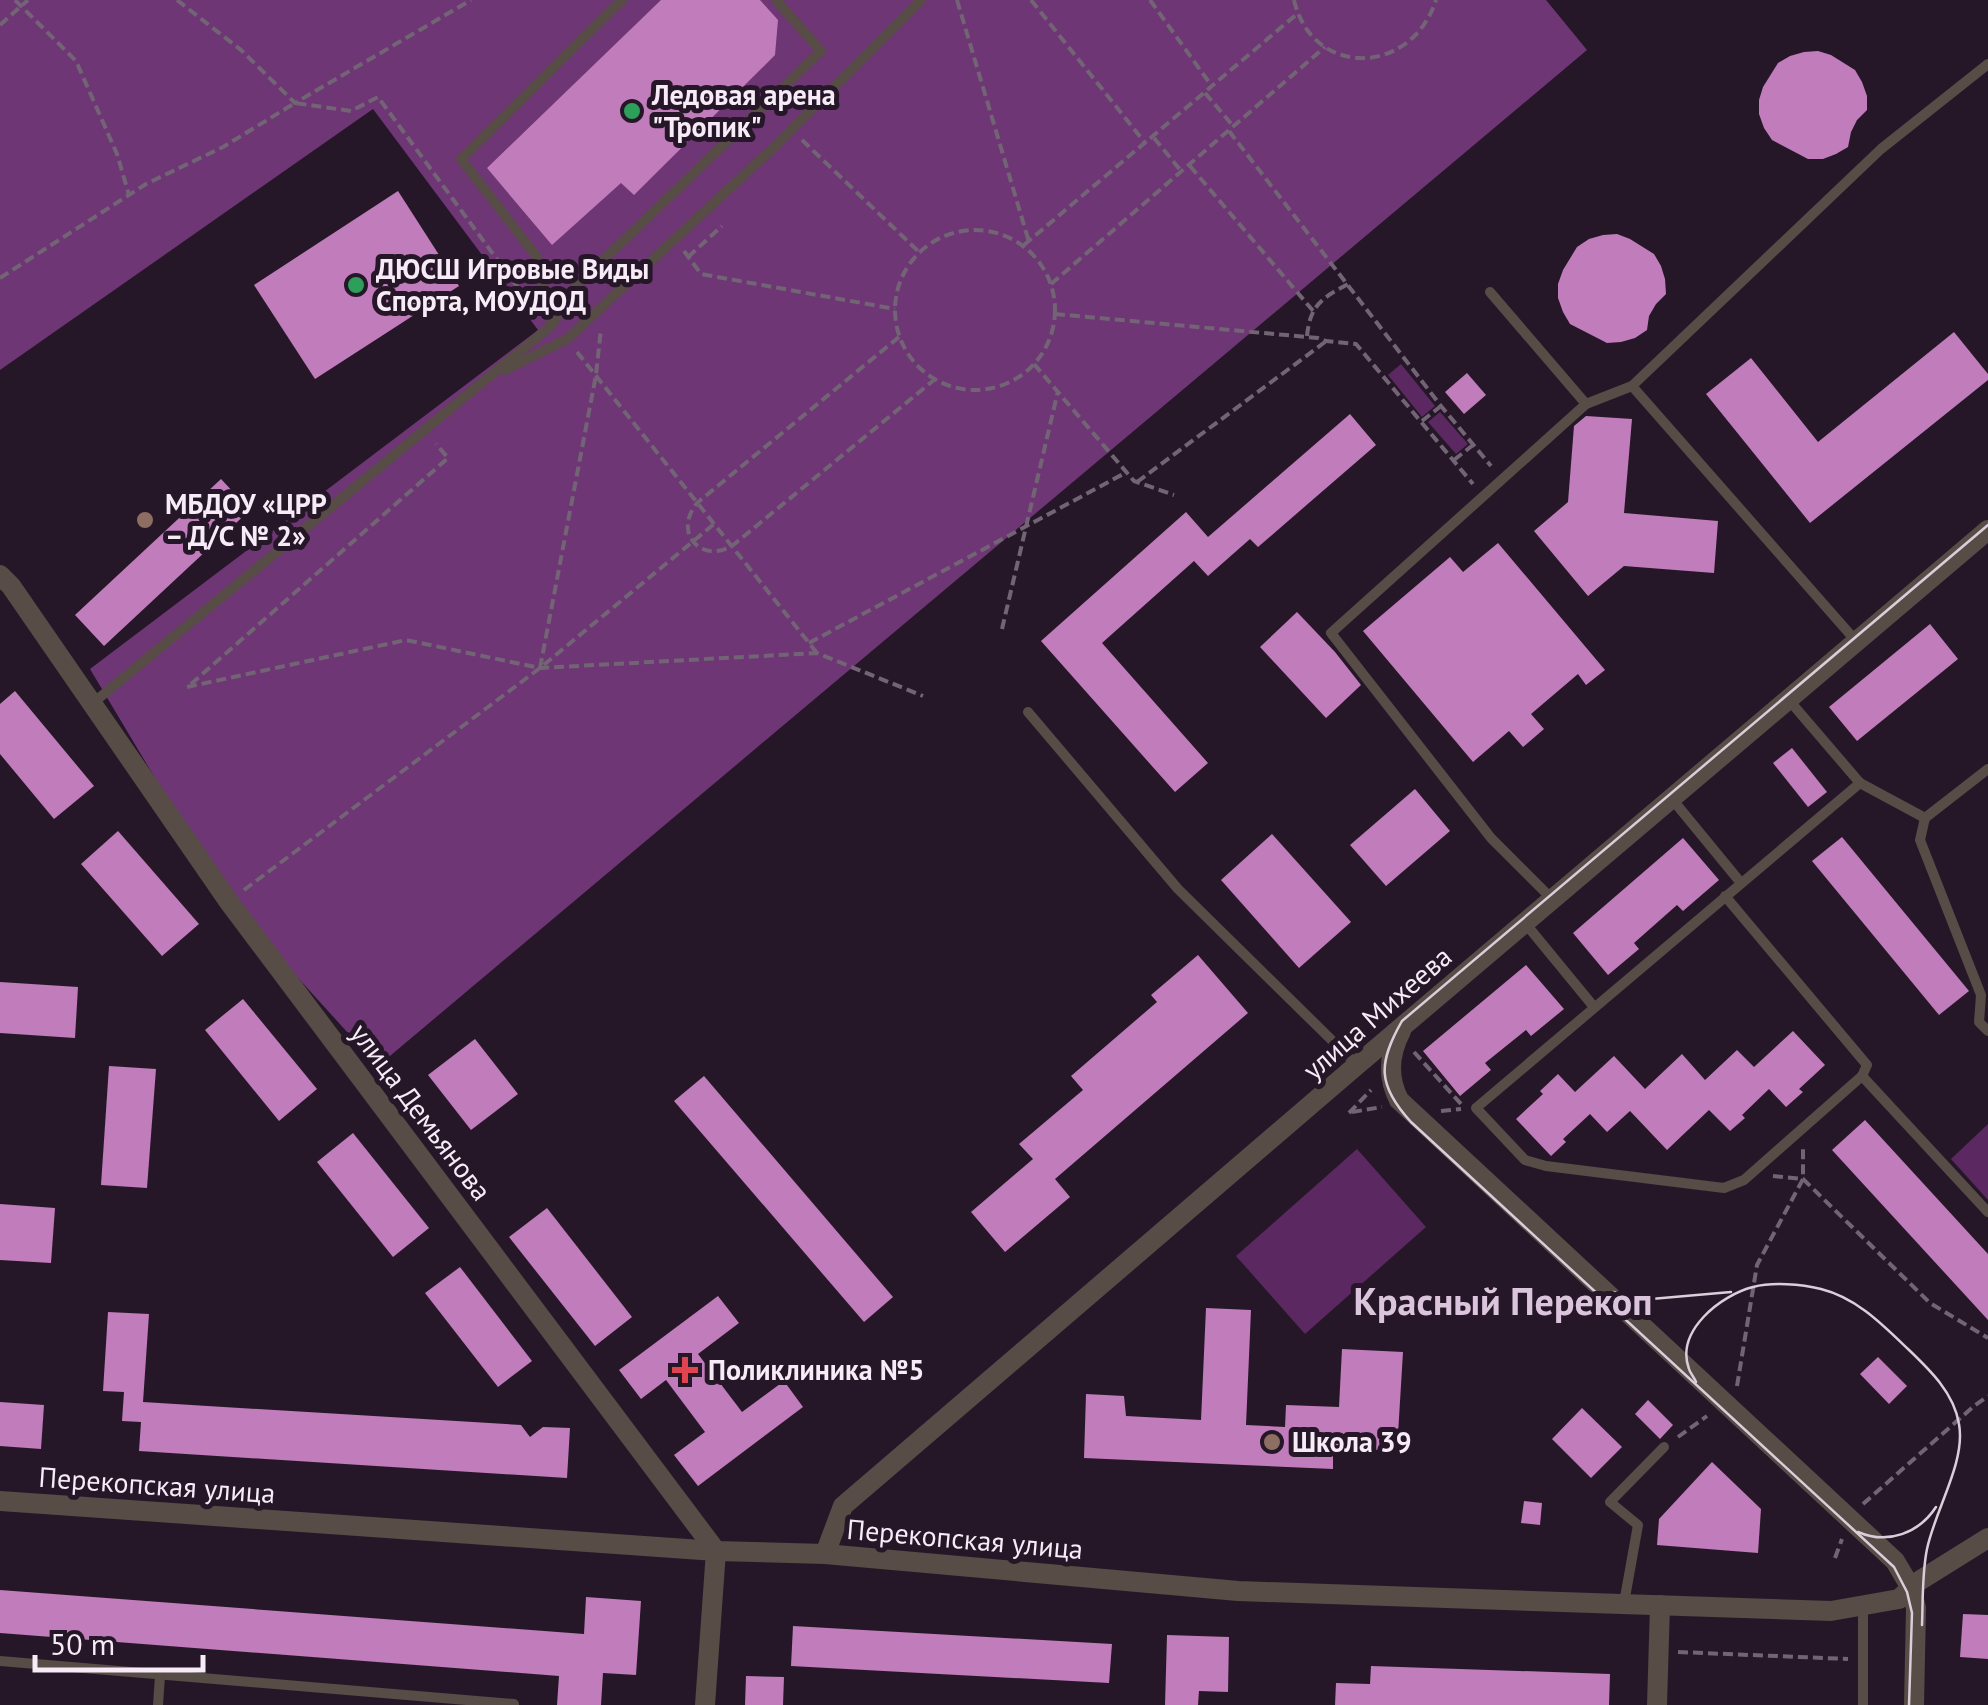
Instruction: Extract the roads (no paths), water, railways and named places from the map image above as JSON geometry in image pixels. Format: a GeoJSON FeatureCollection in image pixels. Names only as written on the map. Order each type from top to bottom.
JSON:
{"type":"FeatureCollection","features":[{"type":"Feature","properties":{"kind":"street","name":"улица Михеева"},"geometry":{"type":"LineString","coordinates":[[825,1554],[843,1506],[1988,530]]}},
{"type":"Feature","properties":{"kind":"street","name":"улица Демьянова"},"geometry":{"type":"LineString","coordinates":[[0,575],[228,902],[716,1551]]}},
{"type":"Feature","properties":{"kind":"street"},"geometry":{"type":"LineString","coordinates":[[1403,1026],[1391,1070],[1400,1100],[1864,1530],[1915,1585],[1914,1705]]}},
{"type":"Feature","properties":{"kind":"street","name":"Перекопская улица"},"geometry":{"type":"LineString","coordinates":[[0,1501],[716,1551],[825,1554],[1238,1591],[1831,1611],[1899,1599],[1988,1538]]}},
{"type":"Feature","properties":{"kind":"street"},"geometry":{"type":"LineString","coordinates":[[705,1705],[716,1551]]}},
{"type":"Feature","properties":{"kind":"street"},"geometry":{"type":"LineString","coordinates":[[1657,1705],[1660,1605]]}},
{"type":"Feature","properties":{"kind":"lane"},"geometry":{"type":"LineString","coordinates":[[550,327],[537,256],[461,158],[622,0]]}},
{"type":"Feature","properties":{"kind":"lane"},"geometry":{"type":"LineString","coordinates":[[92,703],[550,327],[571,291],[821,52],[776,0]]}},
{"type":"Feature","properties":{"kind":"lane"},"geometry":{"type":"LineString","coordinates":[[486,379],[568,339],[791,130],[920,0]]}},
{"type":"Feature","properties":{"kind":"lane"},"geometry":{"type":"LineString","coordinates":[[1552,899],[1491,838],[1331,633],[1586,404],[1632,386],[1881,149],[1988,64]]}},
{"type":"Feature","properties":{"kind":"lane"},"geometry":{"type":"LineString","coordinates":[[1490,292],[1586,404]]}},
{"type":"Feature","properties":{"kind":"lane"},"geometry":{"type":"LineString","coordinates":[[1632,386],[1857,642]]}},
{"type":"Feature","properties":{"kind":"lane"},"geometry":{"type":"LineString","coordinates":[[1788,699],[1860,783],[1925,818]]}},
{"type":"Feature","properties":{"kind":"lane"},"geometry":{"type":"LineString","coordinates":[[1028,712],[1178,890],[1358,1064]]}},
{"type":"Feature","properties":{"kind":"lane"},"geometry":{"type":"LineString","coordinates":[[1988,769],[1925,818],[1920,840],[1982,995],[1979,1022],[1988,1031]]}},
{"type":"Feature","properties":{"kind":"lane"},"geometry":{"type":"LineString","coordinates":[[1724,896],[1867,1065],[1862,1076],[1744,1180],[1724,1188],[1546,1166],[1526,1160],[1476,1108],[1724,896],[1860,783]]}},
{"type":"Feature","properties":{"kind":"lane"},"geometry":{"type":"LineString","coordinates":[[1672,798],[1741,883]]}},
{"type":"Feature","properties":{"kind":"lane"},"geometry":{"type":"LineString","coordinates":[[1525,923],[1594,1008]]}},
{"type":"Feature","properties":{"kind":"lane"},"geometry":{"type":"LineString","coordinates":[[1862,1076],[1988,1212]]}},
{"type":"Feature","properties":{"kind":"lane"},"geometry":{"type":"LineString","coordinates":[[1624,1604],[1638,1525],[1610,1502],[1664,1448]]}},
{"type":"Feature","properties":{"kind":"lane"},"geometry":{"type":"LineString","coordinates":[[1863,1606],[1863,1705]]}},
{"type":"Feature","properties":{"kind":"lane"},"geometry":{"type":"LineString","coordinates":[[0,1661],[424,1701],[514,1704]]}},
{"type":"Feature","properties":{"kind":"lane"},"geometry":{"type":"LineString","coordinates":[[158,1705],[160,1676]]}},
{"type":"Feature","properties":{"kind":"tram line"},"geometry":{"type":"LineString","coordinates":[[1909,1705],[1912,1613],[1894,1567],[1411,1122],[1392,1097],[1385,1062],[1402,1021],[1988,525]]}},
{"type":"Feature","properties":{"kind":"tram line"},"geometry":{"type":"LineString","coordinates":[[1696,1382],[1686,1355],[1695,1328],[1728,1298],[1769,1284],[1813,1287],[1846,1299],[1879,1322],[1925,1365],[1952,1402],[1960,1439],[1954,1470],[1927,1549],[1922,1625]]}},
{"type":"Feature","properties":{"kind":"tram line"},"geometry":{"type":"LineString","coordinates":[[1613,1292],[1651,1299],[1731,1292]]}},
{"type":"Feature","properties":{"kind":"tram line"},"geometry":{"type":"LineString","coordinates":[[1858,1532],[1880,1537],[1902,1534],[1921,1524],[1936,1507]]}},
{"type":"Feature","properties":{"kind":"place","name":"Ледовая арена \"Тропик\""},"geometry":{"type":"Point","coordinates":[632,111]}},
{"type":"Feature","properties":{"kind":"place","name":"ДЮСШ Игровые Виды Спорта, МОУДОД"},"geometry":{"type":"Point","coordinates":[356,285]}},
{"type":"Feature","properties":{"kind":"place","name":"МБДОУ «ЦРР – Д/С № 2»"},"geometry":{"type":"Point","coordinates":[145,520]}},
{"type":"Feature","properties":{"kind":"place","name":"Поликлиника №5"},"geometry":{"type":"Point","coordinates":[685,1370]}},
{"type":"Feature","properties":{"kind":"place","name":"Школа 39"},"geometry":{"type":"Point","coordinates":[1272,1442]}},
{"type":"Feature","properties":{"kind":"district","name":"Красный Перекоп"},"geometry":{"type":"Point","coordinates":[1503,1302]}}]}
